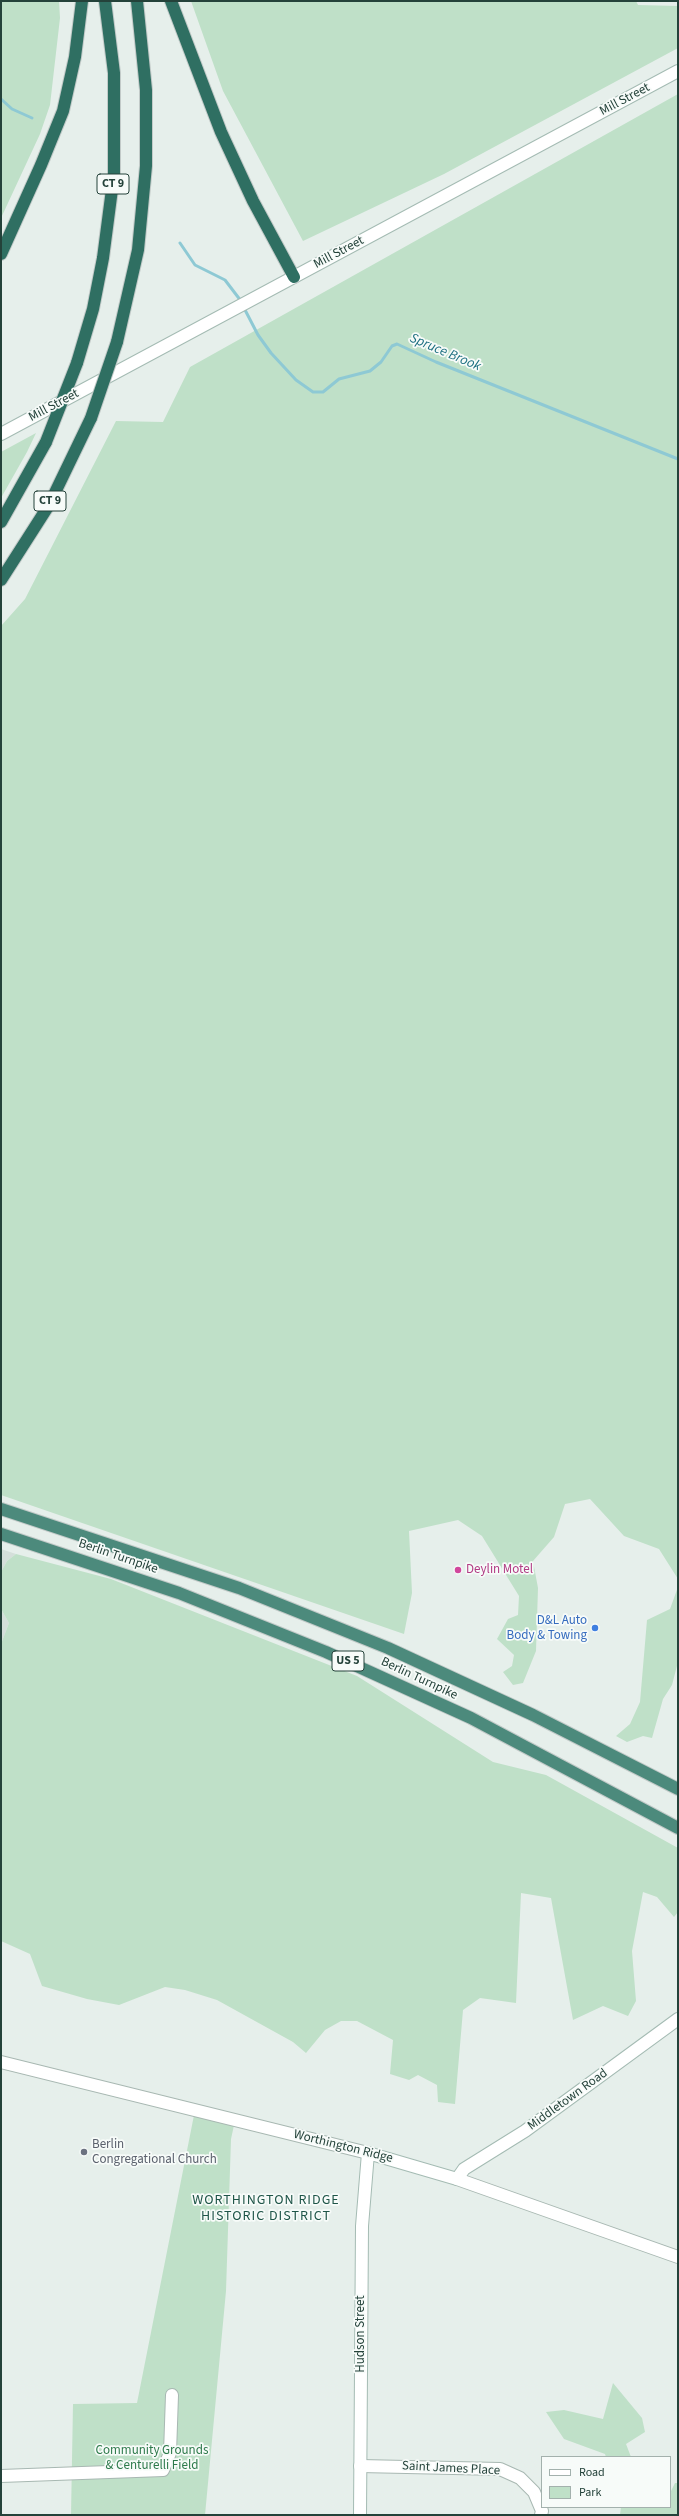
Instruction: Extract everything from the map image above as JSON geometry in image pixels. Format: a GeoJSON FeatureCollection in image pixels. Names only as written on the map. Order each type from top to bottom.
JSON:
{"type":"FeatureCollection","features":[{"type":"Feature","properties":{"kind":"highway"},"geometry":{"type":"LineString","coordinates":[[1,254],[46,154],[63,111],[75,57],[82,1]]}},
{"type":"Feature","properties":{"kind":"highway","name":"CT 9"},"geometry":{"type":"LineString","coordinates":[[1,522],[46,442],[77,363],[93,308],[103,258],[114,174],[114,80],[105,1]]}},
{"type":"Feature","properties":{"kind":"highway","name":"CT 9"},"geometry":{"type":"LineString","coordinates":[[1,580],[49,505],[90,418],[117,342],[138,250],[146,166],[146,84],[137,1]]}},
{"type":"Feature","properties":{"kind":"highway"},"geometry":{"type":"LineString","coordinates":[[172,1],[197,74],[224,139],[294,277]]}},
{"type":"Feature","properties":{"kind":"highway","name":"Berlin Turnpike"},"geometry":{"type":"LineString","coordinates":[[1,1509],[238,1588],[381,1645],[533,1714],[678,1789]]}},
{"type":"Feature","properties":{"kind":"highway","name":"Berlin Turnpike"},"geometry":{"type":"LineString","coordinates":[[1,1534],[179,1593],[326,1652],[471,1718],[678,1828]]}},
{"type":"Feature","properties":{"kind":"main road","name":"Mill Street"},"geometry":{"type":"LineString","coordinates":[[1,434],[235,310],[678,71]]}},
{"type":"Feature","properties":{"kind":"main road","name":"Middletown Road"},"geometry":{"type":"LineString","coordinates":[[457,2179],[464,2169],[525,2131],[678,2019]]}},
{"type":"Feature","properties":{"kind":"main road","name":"Worthington Ridge"},"geometry":{"type":"LineString","coordinates":[[1,2062],[368,2153],[457,2179],[678,2257]]}},
{"type":"Feature","properties":{"kind":"main road","name":"Hudson Street"},"geometry":{"type":"LineString","coordinates":[[360,2515],[362,2234],[368,2153]]}},
{"type":"Feature","properties":{"kind":"main road"},"geometry":{"type":"LineString","coordinates":[[1,2476],[163,2470],[170,2454],[172,2395]]}},
{"type":"Feature","properties":{"kind":"main road","name":"Saint James Place"},"geometry":{"type":"LineString","coordinates":[[360,2466],[500,2469],[520,2478],[534,2492],[542,2511],[541,2515]]}},
{"type":"Feature","properties":{"kind":"shaded area"},"geometry":{"type":"Polygon","coordinates":[[[1,1549],[16,1554],[7,1561],[1,1572],[1,1549]]]}},
{"type":"Feature","properties":{"kind":"shaded area"},"geometry":{"type":"Polygon","coordinates":[[[1,1609],[9,1623],[1,1644],[1,1609]]]}},
{"type":"Feature","properties":{"kind":"green space"},"geometry":{"type":"Polygon","coordinates":[[[1,1],[59,1],[60,18],[50,105],[40,134],[1,218],[1,1]]]}},
{"type":"Feature","properties":{"kind":"green space"},"geometry":{"type":"Polygon","coordinates":[[[191,1],[636,1],[638,5],[678,6],[678,48],[444,174],[303,241],[223,91],[191,1]]]}},
{"type":"Feature","properties":{"kind":"green space"},"geometry":{"type":"Polygon","coordinates":[[[678,94],[678,1579],[659,1549],[624,1536],[590,1499],[565,1504],[554,1537],[533,1561],[538,1588],[536,1651],[523,1683],[513,1685],[503,1672],[512,1666],[514,1655],[497,1639],[508,1619],[518,1615],[519,1596],[482,1536],[458,1520],[409,1531],[412,1593],[404,1634],[1,1495],[1,626],[25,599],[116,421],[163,422],[190,367],[678,94]]]}},
{"type":"Feature","properties":{"kind":"green space"},"geometry":{"type":"Polygon","coordinates":[[[36,433],[27,452],[1,498],[1,452],[36,433]]]}},
{"type":"Feature","properties":{"kind":"green space"},"geometry":{"type":"Polygon","coordinates":[[[16,1554],[111,1579],[357,1676],[493,1762],[546,1775],[678,1848],[678,1912],[674,1917],[657,1897],[643,1892],[632,1951],[636,2001],[628,2016],[603,2006],[573,2020],[551,1898],[521,1893],[516,2003],[480,1998],[463,2010],[455,2104],[438,2102],[437,2085],[418,2075],[409,2080],[390,2074],[393,2040],[357,2021],[341,2021],[325,2030],[306,2053],[293,2042],[217,2000],[185,1990],[165,1987],[119,2005],[87,1999],[42,1986],[30,1954],[1,1941],[1,1644],[9,1623],[1,1609],[1,1572],[7,1561],[16,1554]]]}},
{"type":"Feature","properties":{"kind":"green space"},"geometry":{"type":"Polygon","coordinates":[[[678,1587],[678,1662],[672,1685],[663,1699],[652,1738],[643,1736],[627,1742],[616,1736],[630,1724],[640,1702],[647,1620],[670,1609],[678,1587]]]}},
{"type":"Feature","properties":{"kind":"green space","name":"Community Grounds & Centurelli Field"},"geometry":{"type":"Polygon","coordinates":[[[196,2105],[236,2116],[231,2139],[226,2291],[205,2515],[71,2515],[73,2404],[137,2403],[196,2105]]]}},
{"type":"Feature","properties":{"kind":"green space"},"geometry":{"type":"Polygon","coordinates":[[[613,2383],[642,2418],[645,2432],[626,2444],[631,2456],[606,2456],[605,2454],[564,2439],[546,2412],[564,2410],[603,2419],[613,2383]]]}},
{"type":"Feature","properties":{"kind":"green space"},"geometry":{"type":"Polygon","coordinates":[[[675,2483],[678,2483],[678,2515],[620,2515],[621,2508],[671,2508],[671,2491],[675,2483]]]}},
{"type":"Feature","properties":{"kind":"waterway","name":"Spruce Brook"},"geometry":{"type":"LineString","coordinates":[[1,99],[12,109],[32,118]]}},
{"type":"Feature","properties":{"kind":"waterway","name":"Spruce Brook"},"geometry":{"type":"LineString","coordinates":[[180,243],[195,265],[225,280],[241,301]]}},
{"type":"Feature","properties":{"kind":"waterway","name":"Spruce Brook"},"geometry":{"type":"LineString","coordinates":[[243,306],[258,335],[271,353],[296,380],[313,392],[323,392],[339,379],[370,371],[381,362],[392,346],[397,344],[436,362],[678,459]]}},
{"type":"Feature","properties":{"kind":"place","name":"Deylin Motel"},"geometry":{"type":"Point","coordinates":[458,1570]}},
{"type":"Feature","properties":{"kind":"place","name":"D&L Auto Body & Towing"},"geometry":{"type":"Point","coordinates":[595,1628]}},
{"type":"Feature","properties":{"kind":"place","name":"Berlin Congregational Church"},"geometry":{"type":"Point","coordinates":[84,2152]}},
{"type":"Feature","properties":{"kind":"district","name":"WORTHINGTON RIDGE HISTORIC DISTRICT"},"geometry":{"type":"Point","coordinates":[266,2210]}}]}
